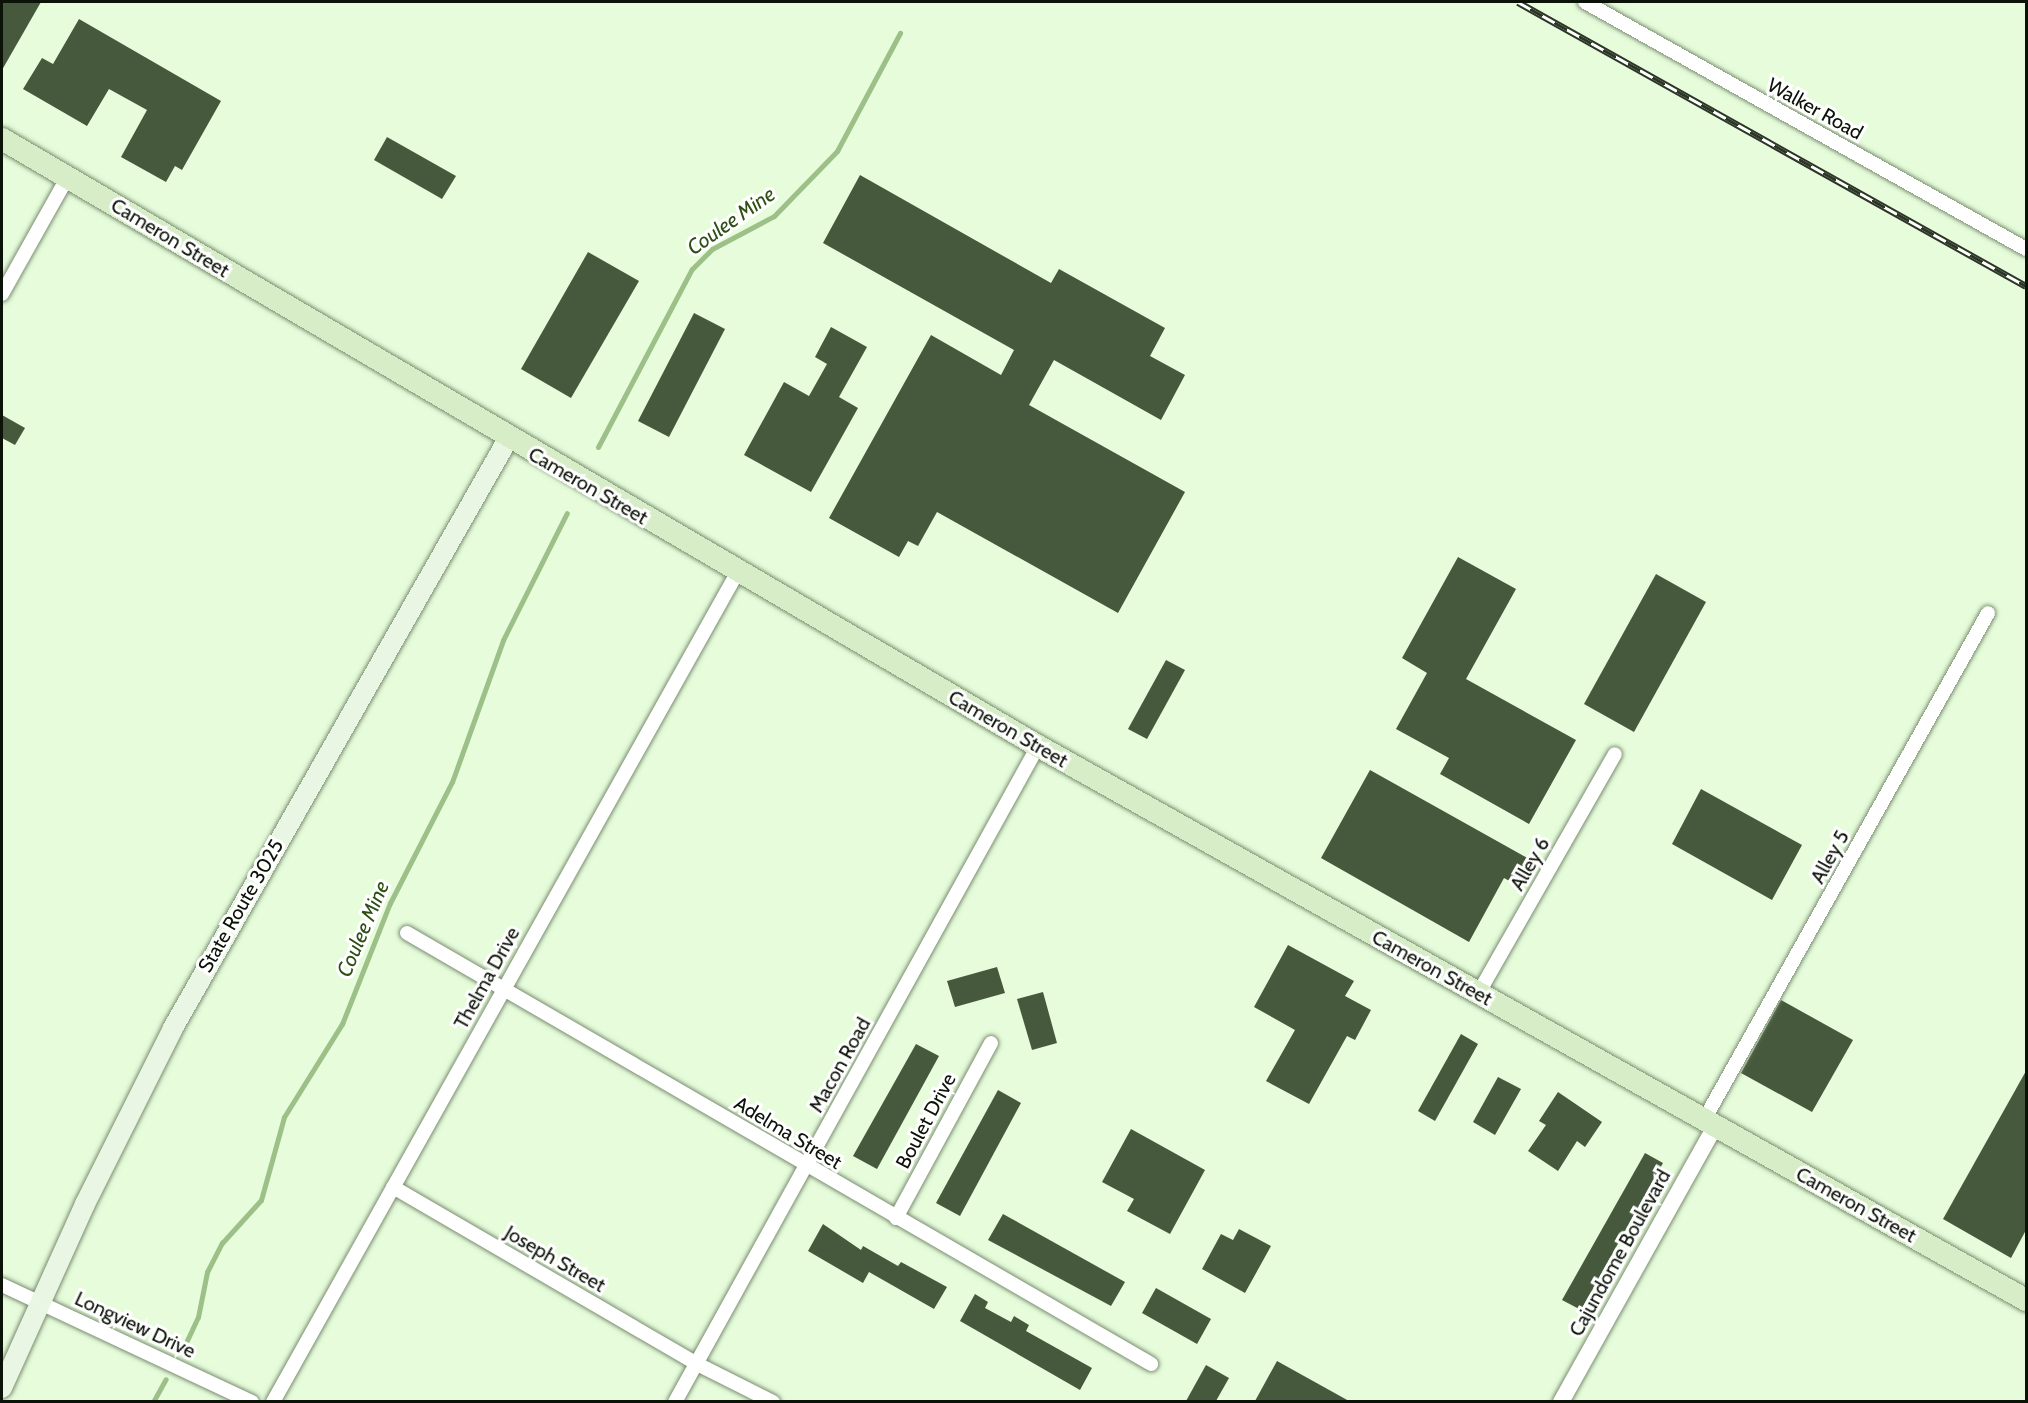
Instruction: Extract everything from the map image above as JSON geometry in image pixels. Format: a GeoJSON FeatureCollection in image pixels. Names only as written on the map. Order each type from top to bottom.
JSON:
{"type":"FeatureCollection","features":[{"type":"Feature","properties":{"kind":"main road","name":"Cameron Street"},"geometry":{"type":"LineString","coordinates":[[2,139],[508,439],[1038,746],[2026,1300]]}},
{"type":"Feature","properties":{"kind":"main road","name":"State Route 3025"},"geometry":{"type":"LineString","coordinates":[[2,1388],[40,1302],[174,1028],[508,439]]}},
{"type":"Feature","properties":{"kind":"street","name":"Walker Road"},"geometry":{"type":"LineString","coordinates":[[1585,2],[2026,249]]}},
{"type":"Feature","properties":{"kind":"street"},"geometry":{"type":"LineString","coordinates":[[2,294],[67,178]]}},
{"type":"Feature","properties":{"kind":"street","name":"Thelma Drive"},"geometry":{"type":"LineString","coordinates":[[273,1401],[737,573]]}},
{"type":"Feature","properties":{"kind":"street","name":"Alley 5"},"geometry":{"type":"LineString","coordinates":[[1710,1123],[1988,613]]}},
{"type":"Feature","properties":{"kind":"street","name":"Macon Road"},"geometry":{"type":"LineString","coordinates":[[675,1401],[1038,746]]}},
{"type":"Feature","properties":{"kind":"street","name":"Alley 6"},"geometry":{"type":"LineString","coordinates":[[1478,994],[1616,754]]}},
{"type":"Feature","properties":{"kind":"street","name":"Adelma Street"},"geometry":{"type":"LineString","coordinates":[[406,933],[1151,1364]]}},
{"type":"Feature","properties":{"kind":"street","name":"Boulet Drive"},"geometry":{"type":"LineString","coordinates":[[896,1218],[991,1043]]}},
{"type":"Feature","properties":{"kind":"street","name":"Cajundome Boulevard"},"geometry":{"type":"LineString","coordinates":[[1561,1401],[1710,1123]]}},
{"type":"Feature","properties":{"kind":"street","name":"Joseph Street"},"geometry":{"type":"LineString","coordinates":[[393,1187],[697,1364],[773,1401]]}},
{"type":"Feature","properties":{"kind":"street","name":"Longview Drive"},"geometry":{"type":"LineString","coordinates":[[2,1285],[252,1401]]}},
{"type":"Feature","properties":{"kind":"building"},"geometry":{"type":"Polygon","coordinates":[[[2,2],[41,2],[2,70],[2,2]]]}},
{"type":"Feature","properties":{"kind":"building"},"geometry":{"type":"Polygon","coordinates":[[[79,19],[221,101],[182,170],[175,166],[166,182],[121,157],[147,110],[109,89],[87,126],[23,89],[42,58],[53,64],[79,19]]]}},
{"type":"Feature","properties":{"kind":"building"},"geometry":{"type":"Polygon","coordinates":[[[387,137],[456,176],[442,199],[374,160],[387,137]]]}},
{"type":"Feature","properties":{"kind":"building"},"geometry":{"type":"Polygon","coordinates":[[[860,175],[1051,283],[1059,269],[1165,328],[1150,356],[1185,375],[1161,420],[1054,360],[1029,405],[1185,492],[1118,613],[937,512],[918,546],[908,541],[899,557],[829,518],[931,335],[1001,375],[1014,350],[823,243],[860,175]]]}},
{"type":"Feature","properties":{"kind":"building"},"geometry":{"type":"Polygon","coordinates":[[[588,252],[639,281],[571,398],[521,369],[588,252]]]}},
{"type":"Feature","properties":{"kind":"building"},"geometry":{"type":"Polygon","coordinates":[[[694,313],[725,329],[669,437],[638,421],[694,313]]]}},
{"type":"Feature","properties":{"kind":"building"},"geometry":{"type":"Polygon","coordinates":[[[831,327],[867,347],[839,397],[858,408],[811,492],[744,455],[784,382],[809,396],[827,364],[815,357],[831,327]]]}},
{"type":"Feature","properties":{"kind":"building"},"geometry":{"type":"Polygon","coordinates":[[[2,415],[25,428],[15,445],[2,438],[2,415]]]}},
{"type":"Feature","properties":{"kind":"building"},"geometry":{"type":"Polygon","coordinates":[[[1458,557],[1516,589],[1466,679],[1576,740],[1529,824],[1440,774],[1449,758],[1396,729],[1427,673],[1402,658],[1458,557]]]}},
{"type":"Feature","properties":{"kind":"building"},"geometry":{"type":"Polygon","coordinates":[[[1656,574],[1706,602],[1634,732],[1584,704],[1656,574]]]}},
{"type":"Feature","properties":{"kind":"building"},"geometry":{"type":"Polygon","coordinates":[[[1166,660],[1185,670],[1147,739],[1128,729],[1166,660]]]}},
{"type":"Feature","properties":{"kind":"building"},"geometry":{"type":"Polygon","coordinates":[[[1370,770],[1531,860],[1517,885],[1504,878],[1469,942],[1321,858],[1370,770]]]}},
{"type":"Feature","properties":{"kind":"building"},"geometry":{"type":"Polygon","coordinates":[[[1701,789],[1802,845],[1772,900],[1672,844],[1701,789]]]}},
{"type":"Feature","properties":{"kind":"building"},"geometry":{"type":"Polygon","coordinates":[[[1288,945],[1354,981],[1345,996],[1371,1010],[1355,1040],[1347,1036],[1309,1104],[1266,1081],[1295,1030],[1254,1007],[1288,945]]]}},
{"type":"Feature","properties":{"kind":"building"},"geometry":{"type":"Polygon","coordinates":[[[997,967],[1005,993],[955,1007],[947,981],[997,967]]]}},
{"type":"Feature","properties":{"kind":"building"},"geometry":{"type":"Polygon","coordinates":[[[1043,992],[1057,1043],[1032,1050],[1017,999],[1043,992]]]}},
{"type":"Feature","properties":{"kind":"building"},"geometry":{"type":"Polygon","coordinates":[[[1781,1000],[1853,1040],[1812,1112],[1741,1073],[1781,1000]]]}},
{"type":"Feature","properties":{"kind":"building"},"geometry":{"type":"Polygon","coordinates":[[[1461,1034],[1478,1044],[1435,1121],[1418,1111],[1461,1034]]]}},
{"type":"Feature","properties":{"kind":"building"},"geometry":{"type":"Polygon","coordinates":[[[916,1044],[939,1056],[877,1169],[853,1156],[916,1044]]]}},
{"type":"Feature","properties":{"kind":"building"},"geometry":{"type":"Polygon","coordinates":[[[2026,1071],[2026,1230],[2011,1258],[1943,1219],[2026,1071]]]}},
{"type":"Feature","properties":{"kind":"building"},"geometry":{"type":"Polygon","coordinates":[[[1498,1077],[1521,1089],[1495,1135],[1473,1122],[1498,1077]]]}},
{"type":"Feature","properties":{"kind":"building"},"geometry":{"type":"Polygon","coordinates":[[[998,1090],[1021,1103],[960,1216],[936,1203],[998,1090]]]}},
{"type":"Feature","properties":{"kind":"building"},"geometry":{"type":"Polygon","coordinates":[[[1558,1092],[1602,1122],[1585,1147],[1577,1141],[1558,1171],[1528,1151],[1546,1125],[1539,1121],[1558,1092]]]}},
{"type":"Feature","properties":{"kind":"building"},"geometry":{"type":"Polygon","coordinates":[[[1131,1129],[1205,1170],[1170,1234],[1127,1211],[1134,1199],[1102,1182],[1131,1129]]]}},
{"type":"Feature","properties":{"kind":"building"},"geometry":{"type":"Polygon","coordinates":[[[1645,1153],[1663,1163],[1581,1310],[1562,1300],[1645,1153]]]}},
{"type":"Feature","properties":{"kind":"building"},"geometry":{"type":"Polygon","coordinates":[[[1003,1214],[1125,1282],[1111,1306],[988,1240],[1003,1214]]]}},
{"type":"Feature","properties":{"kind":"building"},"geometry":{"type":"Polygon","coordinates":[[[823,1224],[861,1250],[863,1246],[898,1266],[901,1262],[947,1287],[934,1309],[869,1272],[863,1283],[808,1251],[823,1224]]]}},
{"type":"Feature","properties":{"kind":"building"},"geometry":{"type":"Polygon","coordinates":[[[1239,1229],[1271,1246],[1245,1293],[1202,1269],[1221,1234],[1233,1240],[1239,1229]]]}},
{"type":"Feature","properties":{"kind":"building"},"geometry":{"type":"Polygon","coordinates":[[[1156,1288],[1211,1319],[1197,1344],[1142,1313],[1156,1288]]]}},
{"type":"Feature","properties":{"kind":"building"},"geometry":{"type":"Polygon","coordinates":[[[975,1294],[988,1302],[985,1308],[1011,1322],[1014,1316],[1029,1325],[1026,1331],[1092,1368],[1080,1390],[960,1321],[975,1294]]]}},
{"type":"Feature","properties":{"kind":"building"},"geometry":{"type":"Polygon","coordinates":[[[1277,1361],[1349,1401],[1255,1401],[1277,1361]]]}},
{"type":"Feature","properties":{"kind":"building"},"geometry":{"type":"Polygon","coordinates":[[[1206,1365],[1229,1378],[1216,1401],[1186,1401],[1206,1365]]]}},
{"type":"Feature","properties":{"kind":"waterway","name":"Coulee Mine"},"geometry":{"type":"LineString","coordinates":[[598,447],[692,269],[712,249],[774,216],[837,151],[900,33]]}},
{"type":"Feature","properties":{"kind":"waterway","name":"Coulee Mine"},"geometry":{"type":"LineString","coordinates":[[183,1349],[198,1317],[207,1272],[222,1243],[261,1200],[284,1117],[342,1024],[390,903],[452,782],[503,640],[567,513]]}},
{"type":"Feature","properties":{"kind":"waterway","name":"Coulee Mine"},"geometry":{"type":"LineString","coordinates":[[153,1402],[166,1379]]}},
{"type":"Feature","properties":{"kind":"railway"},"geometry":{"type":"LineString","coordinates":[[1518,2],[2026,286]]}}]}
